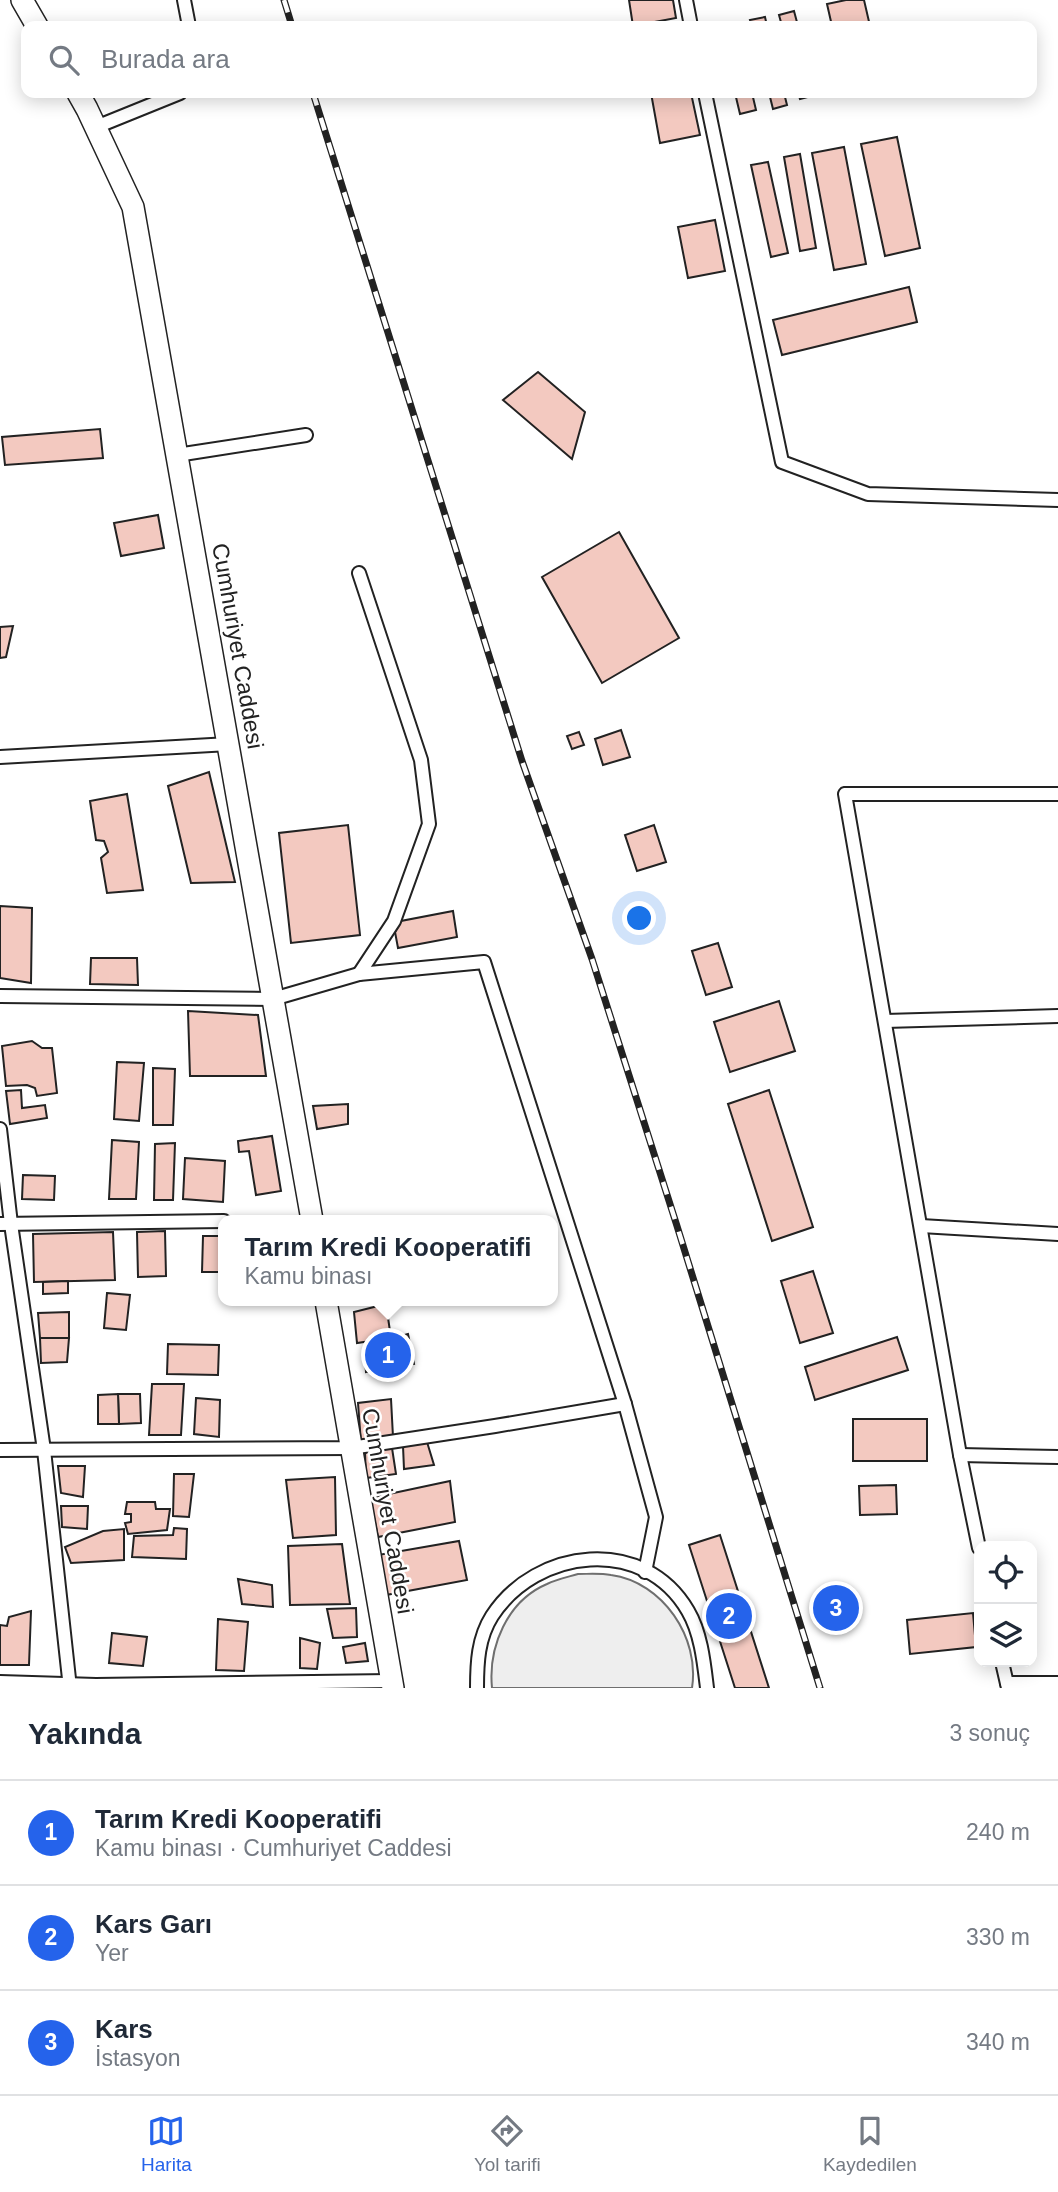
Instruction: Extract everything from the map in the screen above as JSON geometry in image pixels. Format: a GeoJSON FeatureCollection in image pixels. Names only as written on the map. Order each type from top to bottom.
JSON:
{"type":"FeatureCollection","features":[{"type":"Feature","properties":{"kind":"main road"},"geometry":{"type":"LineString","coordinates":[[22,0],[34,21]]}},
{"type":"Feature","properties":{"kind":"main road","name":"Cumhuriyet Caddesi"},"geometry":{"type":"LineString","coordinates":[[81,98],[133,207],[311,1215]]}},
{"type":"Feature","properties":{"kind":"main road","name":"Cumhuriyet Caddesi"},"geometry":{"type":"LineString","coordinates":[[327,1306],[392,1685]]}},
{"type":"Feature","properties":{"kind":"street"},"geometry":{"type":"LineString","coordinates":[[184,0],[189,21]]}},
{"type":"Feature","properties":{"kind":"street"},"geometry":{"type":"LineString","coordinates":[[686,0],[690,21]]}},
{"type":"Feature","properties":{"kind":"street"},"geometry":{"type":"LineString","coordinates":[[96,127],[168,98]]}},
{"type":"Feature","properties":{"kind":"street"},"geometry":{"type":"LineString","coordinates":[[706,98],[782,462],[868,494],[1058,500]]}},
{"type":"Feature","properties":{"kind":"street"},"geometry":{"type":"LineString","coordinates":[[177,456],[306,435]]}},
{"type":"Feature","properties":{"kind":"street"},"geometry":{"type":"LineString","coordinates":[[359,573],[421,760],[429,824],[394,921],[359,974]]}},
{"type":"Feature","properties":{"kind":"street"},"geometry":{"type":"LineString","coordinates":[[0,757],[229,744]]}},
{"type":"Feature","properties":{"kind":"street"},"geometry":{"type":"LineString","coordinates":[[978,1541],[960,1455],[845,794],[1058,794]]}},
{"type":"Feature","properties":{"kind":"street"},"geometry":{"type":"LineString","coordinates":[[0,996],[273,999],[359,974],[484,962],[625,1404],[656,1517],[645,1572]]}},
{"type":"Feature","properties":{"kind":"street"},"geometry":{"type":"LineString","coordinates":[[885,1021],[1058,1016]]}},
{"type":"Feature","properties":{"kind":"street"},"geometry":{"type":"LineString","coordinates":[[0,1129],[6,1224],[44,1450],[70,1686]]}},
{"type":"Feature","properties":{"kind":"street"},"geometry":{"type":"LineString","coordinates":[[6,1224],[218,1222]]}},
{"type":"Feature","properties":{"kind":"street"},"geometry":{"type":"LineString","coordinates":[[921,1226],[1058,1234]]}},
{"type":"Feature","properties":{"kind":"street"},"geometry":{"type":"LineString","coordinates":[[0,1450],[351,1448],[625,1404]]}},
{"type":"Feature","properties":{"kind":"street"},"geometry":{"type":"LineString","coordinates":[[960,1455],[1058,1457]]}},
{"type":"Feature","properties":{"kind":"street"},"geometry":{"type":"LineString","coordinates":[[477,1688],[477,1655],[491,1618],[516,1587],[557,1564],[589,1558],[628,1563],[663,1581],[688,1611],[702,1649],[707,1688]]}},
{"type":"Feature","properties":{"kind":"street"},"geometry":{"type":"LineString","coordinates":[[1003,1667],[1007,1686],[1058,1683]]}},
{"type":"Feature","properties":{"kind":"street"},"geometry":{"type":"LineString","coordinates":[[0,1682],[70,1686],[392,1685]]}},
{"type":"Feature","properties":{"kind":"shaded area"},"geometry":{"type":"Polygon","coordinates":[[[578,1574],[607,1574],[630,1580],[662,1601],[684,1632],[693,1669],[692,1688],[492,1688],[493,1657],[503,1627],[511,1614],[533,1592],[551,1582],[578,1574]]]}},
{"type":"Feature","properties":{"kind":"building"},"geometry":{"type":"Polygon","coordinates":[[[629,0],[673,0],[676,18],[632,21],[629,0]]]}},
{"type":"Feature","properties":{"kind":"building"},"geometry":{"type":"Polygon","coordinates":[[[864,0],[869,21],[831,21],[827,4],[864,0]]]}},
{"type":"Feature","properties":{"kind":"building"},"geometry":{"type":"Polygon","coordinates":[[[794,11],[797,21],[781,21],[779,15],[794,11]]]}},
{"type":"Feature","properties":{"kind":"building"},"geometry":{"type":"Polygon","coordinates":[[[765,17],[766,21],[750,21],[765,17]]]}},
{"type":"Feature","properties":{"kind":"building"},"geometry":{"type":"Polygon","coordinates":[[[652,98],[692,98],[700,135],[660,143],[652,98]]]}},
{"type":"Feature","properties":{"kind":"building"},"geometry":{"type":"Polygon","coordinates":[[[736,98],[753,98],[756,110],[740,114],[736,98]]]}},
{"type":"Feature","properties":{"kind":"building"},"geometry":{"type":"Polygon","coordinates":[[[770,98],[785,98],[787,105],[773,109],[770,98]]]}},
{"type":"Feature","properties":{"kind":"building"},"geometry":{"type":"Polygon","coordinates":[[[897,137],[920,248],[885,256],[861,144],[897,137]]]}},
{"type":"Feature","properties":{"kind":"building"},"geometry":{"type":"Polygon","coordinates":[[[844,147],[866,264],[834,270],[812,153],[844,147]]]}},
{"type":"Feature","properties":{"kind":"building"},"geometry":{"type":"Polygon","coordinates":[[[800,154],[816,248],[800,251],[784,157],[800,154]]]}},
{"type":"Feature","properties":{"kind":"building"},"geometry":{"type":"Polygon","coordinates":[[[768,162],[788,253],[771,257],[751,165],[768,162]]]}},
{"type":"Feature","properties":{"kind":"building"},"geometry":{"type":"Polygon","coordinates":[[[715,220],[725,271],[688,278],[678,227],[715,220]]]}},
{"type":"Feature","properties":{"kind":"building"},"geometry":{"type":"Polygon","coordinates":[[[909,287],[917,322],[782,355],[773,320],[909,287]]]}},
{"type":"Feature","properties":{"kind":"building"},"geometry":{"type":"Polygon","coordinates":[[[538,372],[585,412],[572,459],[503,400],[538,372]]]}},
{"type":"Feature","properties":{"kind":"building"},"geometry":{"type":"Polygon","coordinates":[[[100,429],[103,458],[5,465],[2,437],[100,429]]]}},
{"type":"Feature","properties":{"kind":"building"},"geometry":{"type":"Polygon","coordinates":[[[158,515],[164,548],[121,556],[114,523],[158,515]]]}},
{"type":"Feature","properties":{"kind":"building"},"geometry":{"type":"Polygon","coordinates":[[[619,532],[679,638],[602,683],[542,577],[619,532]]]}},
{"type":"Feature","properties":{"kind":"building"},"geometry":{"type":"Polygon","coordinates":[[[13,626],[6,657],[0,658],[0,627],[13,626]]]}},
{"type":"Feature","properties":{"kind":"building"},"geometry":{"type":"Polygon","coordinates":[[[621,730],[630,757],[603,765],[595,739],[621,730]]]}},
{"type":"Feature","properties":{"kind":"building"},"geometry":{"type":"Polygon","coordinates":[[[579,732],[584,745],[572,749],[567,736],[579,732]]]}},
{"type":"Feature","properties":{"kind":"building"},"geometry":{"type":"Polygon","coordinates":[[[209,772],[235,882],[191,883],[168,786],[209,772]]]}},
{"type":"Feature","properties":{"kind":"building"},"geometry":{"type":"Polygon","coordinates":[[[127,794],[143,890],[107,893],[101,858],[108,852],[104,841],[96,840],[90,801],[127,794]]]}},
{"type":"Feature","properties":{"kind":"building"},"geometry":{"type":"Polygon","coordinates":[[[348,825],[360,935],[291,943],[279,833],[348,825]]]}},
{"type":"Feature","properties":{"kind":"building"},"geometry":{"type":"Polygon","coordinates":[[[654,825],[666,862],[637,871],[625,835],[654,825]]]}},
{"type":"Feature","properties":{"kind":"building"},"geometry":{"type":"Polygon","coordinates":[[[0,906],[32,908],[31,983],[0,978],[0,906]]]}},
{"type":"Feature","properties":{"kind":"building"},"geometry":{"type":"Polygon","coordinates":[[[453,911],[457,937],[398,948],[395,932],[401,921],[453,911]]]}},
{"type":"Feature","properties":{"kind":"building"},"geometry":{"type":"Polygon","coordinates":[[[718,943],[732,987],[706,995],[692,951],[718,943]]]}},
{"type":"Feature","properties":{"kind":"building"},"geometry":{"type":"Polygon","coordinates":[[[91,958],[137,958],[138,985],[90,984],[91,958]]]}},
{"type":"Feature","properties":{"kind":"building"},"geometry":{"type":"Polygon","coordinates":[[[779,1001],[795,1051],[730,1072],[714,1022],[779,1001]]]}},
{"type":"Feature","properties":{"kind":"building"},"geometry":{"type":"Polygon","coordinates":[[[188,1011],[258,1015],[266,1076],[190,1076],[188,1011]]]}},
{"type":"Feature","properties":{"kind":"building"},"geometry":{"type":"Polygon","coordinates":[[[32,1041],[42,1048],[52,1048],[57,1093],[37,1096],[35,1088],[27,1085],[6,1086],[2,1046],[32,1041]]]}},
{"type":"Feature","properties":{"kind":"building"},"geometry":{"type":"Polygon","coordinates":[[[117,1062],[144,1063],[139,1121],[114,1119],[117,1062]]]}},
{"type":"Feature","properties":{"kind":"building"},"geometry":{"type":"Polygon","coordinates":[[[153,1068],[175,1069],[173,1125],[153,1125],[153,1068]]]}},
{"type":"Feature","properties":{"kind":"building"},"geometry":{"type":"Polygon","coordinates":[[[21,1090],[22,1108],[45,1105],[47,1118],[10,1124],[6,1091],[21,1090]]]}},
{"type":"Feature","properties":{"kind":"building"},"geometry":{"type":"Polygon","coordinates":[[[769,1090],[813,1227],[772,1241],[728,1104],[769,1090]]]}},
{"type":"Feature","properties":{"kind":"building"},"geometry":{"type":"Polygon","coordinates":[[[348,1104],[348,1124],[317,1129],[313,1106],[348,1104]]]}},
{"type":"Feature","properties":{"kind":"building"},"geometry":{"type":"Polygon","coordinates":[[[272,1136],[281,1191],[256,1195],[249,1151],[239,1152],[238,1141],[272,1136]]]}},
{"type":"Feature","properties":{"kind":"building"},"geometry":{"type":"Polygon","coordinates":[[[112,1140],[139,1142],[136,1199],[109,1199],[112,1140]]]}},
{"type":"Feature","properties":{"kind":"building"},"geometry":{"type":"Polygon","coordinates":[[[175,1143],[173,1200],[154,1200],[155,1144],[175,1143]]]}},
{"type":"Feature","properties":{"kind":"building"},"geometry":{"type":"Polygon","coordinates":[[[185,1158],[225,1161],[223,1202],[183,1199],[185,1158]]]}},
{"type":"Feature","properties":{"kind":"building"},"geometry":{"type":"Polygon","coordinates":[[[23,1175],[55,1176],[54,1200],[22,1199],[23,1175]]]}},
{"type":"Feature","properties":{"kind":"building"},"geometry":{"type":"Polygon","coordinates":[[[165,1231],[166,1276],[138,1277],[137,1232],[165,1231]]]}},
{"type":"Feature","properties":{"kind":"building"},"geometry":{"type":"Polygon","coordinates":[[[113,1232],[115,1280],[34,1282],[33,1234],[113,1232]]]}},
{"type":"Feature","properties":{"kind":"building"},"geometry":{"type":"Polygon","coordinates":[[[203,1236],[218,1236],[218,1272],[202,1272],[203,1236]]]}},
{"type":"Feature","properties":{"kind":"building"},"geometry":{"type":"Polygon","coordinates":[[[813,1271],[833,1333],[800,1343],[781,1281],[813,1271]]]}},
{"type":"Feature","properties":{"kind":"building"},"geometry":{"type":"Polygon","coordinates":[[[68,1281],[68,1293],[43,1294],[43,1282],[68,1281]]]}},
{"type":"Feature","properties":{"kind":"building"},"geometry":{"type":"Polygon","coordinates":[[[107,1293],[130,1295],[126,1330],[104,1328],[107,1293]]]}},
{"type":"Feature","properties":{"kind":"building"},"geometry":{"type":"Polygon","coordinates":[[[386,1306],[391,1338],[357,1343],[354,1312],[386,1306]]]}},
{"type":"Feature","properties":{"kind":"building"},"geometry":{"type":"Polygon","coordinates":[[[69,1312],[69,1338],[40,1338],[38,1313],[69,1312]]]}},
{"type":"Feature","properties":{"kind":"building"},"geometry":{"type":"Polygon","coordinates":[[[408,1334],[414,1364],[366,1372],[364,1346],[408,1334]]]}},
{"type":"Feature","properties":{"kind":"building"},"geometry":{"type":"Polygon","coordinates":[[[897,1337],[908,1370],[815,1400],[805,1367],[897,1337]]]}},
{"type":"Feature","properties":{"kind":"building"},"geometry":{"type":"Polygon","coordinates":[[[40,1338],[69,1338],[67,1362],[41,1363],[40,1338]]]}},
{"type":"Feature","properties":{"kind":"building"},"geometry":{"type":"Polygon","coordinates":[[[168,1344],[219,1345],[218,1375],[167,1374],[168,1344]]]}},
{"type":"Feature","properties":{"kind":"building"},"geometry":{"type":"Polygon","coordinates":[[[152,1384],[184,1384],[181,1435],[149,1435],[152,1384]]]}},
{"type":"Feature","properties":{"kind":"building"},"geometry":{"type":"Polygon","coordinates":[[[118,1394],[140,1394],[141,1423],[119,1424],[118,1394]]]}},
{"type":"Feature","properties":{"kind":"building"},"geometry":{"type":"Polygon","coordinates":[[[118,1394],[119,1424],[98,1424],[98,1395],[118,1394]]]}},
{"type":"Feature","properties":{"kind":"building"},"geometry":{"type":"Polygon","coordinates":[[[196,1398],[220,1400],[219,1437],[194,1434],[196,1398]]]}},
{"type":"Feature","properties":{"kind":"building"},"geometry":{"type":"Polygon","coordinates":[[[391,1399],[393,1437],[361,1443],[358,1403],[391,1399]]]}},
{"type":"Feature","properties":{"kind":"building"},"geometry":{"type":"Polygon","coordinates":[[[853,1419],[927,1419],[927,1461],[853,1461],[853,1419]]]}},
{"type":"Feature","properties":{"kind":"building"},"geometry":{"type":"Polygon","coordinates":[[[427,1442],[434,1465],[404,1469],[403,1446],[427,1442]]]}},
{"type":"Feature","properties":{"kind":"building"},"geometry":{"type":"Polygon","coordinates":[[[392,1448],[396,1474],[366,1478],[365,1452],[392,1448]]]}},
{"type":"Feature","properties":{"kind":"building"},"geometry":{"type":"Polygon","coordinates":[[[58,1466],[85,1466],[83,1497],[61,1493],[58,1466]]]}},
{"type":"Feature","properties":{"kind":"building"},"geometry":{"type":"Polygon","coordinates":[[[174,1474],[194,1474],[189,1517],[173,1516],[174,1474]]]}},
{"type":"Feature","properties":{"kind":"building"},"geometry":{"type":"Polygon","coordinates":[[[335,1477],[336,1535],[293,1538],[286,1480],[335,1477]]]}},
{"type":"Feature","properties":{"kind":"building"},"geometry":{"type":"Polygon","coordinates":[[[450,1481],[455,1522],[378,1537],[370,1498],[450,1481]]]}},
{"type":"Feature","properties":{"kind":"building"},"geometry":{"type":"Polygon","coordinates":[[[896,1485],[897,1514],[860,1515],[859,1486],[896,1485]]]}},
{"type":"Feature","properties":{"kind":"building"},"geometry":{"type":"Polygon","coordinates":[[[127,1502],[155,1502],[156,1509],[170,1509],[167,1530],[128,1534],[125,1523],[131,1522],[131,1514],[125,1514],[127,1502]]]}},
{"type":"Feature","properties":{"kind":"building"},"geometry":{"type":"Polygon","coordinates":[[[61,1506],[88,1506],[87,1529],[62,1527],[61,1506]]]}},
{"type":"Feature","properties":{"kind":"building"},"geometry":{"type":"Polygon","coordinates":[[[174,1528],[187,1529],[186,1559],[132,1557],[134,1536],[173,1535],[174,1528]]]}},
{"type":"Feature","properties":{"kind":"building"},"geometry":{"type":"Polygon","coordinates":[[[124,1529],[124,1560],[71,1563],[65,1547],[103,1531],[124,1529]]]}},
{"type":"Feature","properties":{"kind":"building"},"geometry":{"type":"Polygon","coordinates":[[[720,1535],[769,1688],[735,1688],[689,1545],[720,1535]]]}},
{"type":"Feature","properties":{"kind":"building"},"geometry":{"type":"Polygon","coordinates":[[[459,1541],[467,1580],[386,1595],[378,1555],[459,1541]]]}},
{"type":"Feature","properties":{"kind":"building"},"geometry":{"type":"Polygon","coordinates":[[[342,1544],[350,1604],[290,1605],[288,1546],[342,1544]]]}},
{"type":"Feature","properties":{"kind":"building"},"geometry":{"type":"Polygon","coordinates":[[[238,1579],[272,1585],[273,1607],[242,1604],[238,1579]]]}},
{"type":"Feature","properties":{"kind":"building"},"geometry":{"type":"Polygon","coordinates":[[[356,1608],[357,1637],[333,1638],[327,1609],[356,1608]]]}},
{"type":"Feature","properties":{"kind":"building"},"geometry":{"type":"Polygon","coordinates":[[[31,1611],[29,1665],[0,1665],[0,1625],[7,1626],[9,1617],[31,1611]]]}},
{"type":"Feature","properties":{"kind":"building"},"geometry":{"type":"Polygon","coordinates":[[[973,1613],[974,1647],[910,1654],[907,1620],[973,1613]]]}},
{"type":"Feature","properties":{"kind":"building"},"geometry":{"type":"Polygon","coordinates":[[[218,1619],[248,1622],[244,1671],[216,1670],[218,1619]]]}},
{"type":"Feature","properties":{"kind":"building"},"geometry":{"type":"Polygon","coordinates":[[[112,1633],[147,1637],[143,1666],[109,1663],[112,1633]]]}},
{"type":"Feature","properties":{"kind":"building"},"geometry":{"type":"Polygon","coordinates":[[[300,1638],[320,1643],[317,1669],[300,1668],[300,1638]]]}},
{"type":"Feature","properties":{"kind":"building"},"geometry":{"type":"Polygon","coordinates":[[[365,1643],[368,1661],[346,1663],[343,1647],[365,1643]]]}},
{"type":"Feature","properties":{"kind":"railway"},"geometry":{"type":"LineString","coordinates":[[284,0],[290,21]]}},
{"type":"Feature","properties":{"kind":"railway"},"geometry":{"type":"LineString","coordinates":[[315,98],[522,761],[592,959],[677,1226],[820,1688]]}},
{"type":"Feature","properties":{"kind":"place","name":"Tarım Kredi Kooperatifi"},"geometry":{"type":"Point","coordinates":[388,1355]}},
{"type":"Feature","properties":{"kind":"place","name":"Kars"},"geometry":{"type":"Point","coordinates":[836,1608]}},
{"type":"Feature","properties":{"kind":"place","name":"Kars Garı"},"geometry":{"type":"Point","coordinates":[729,1616]}}]}
